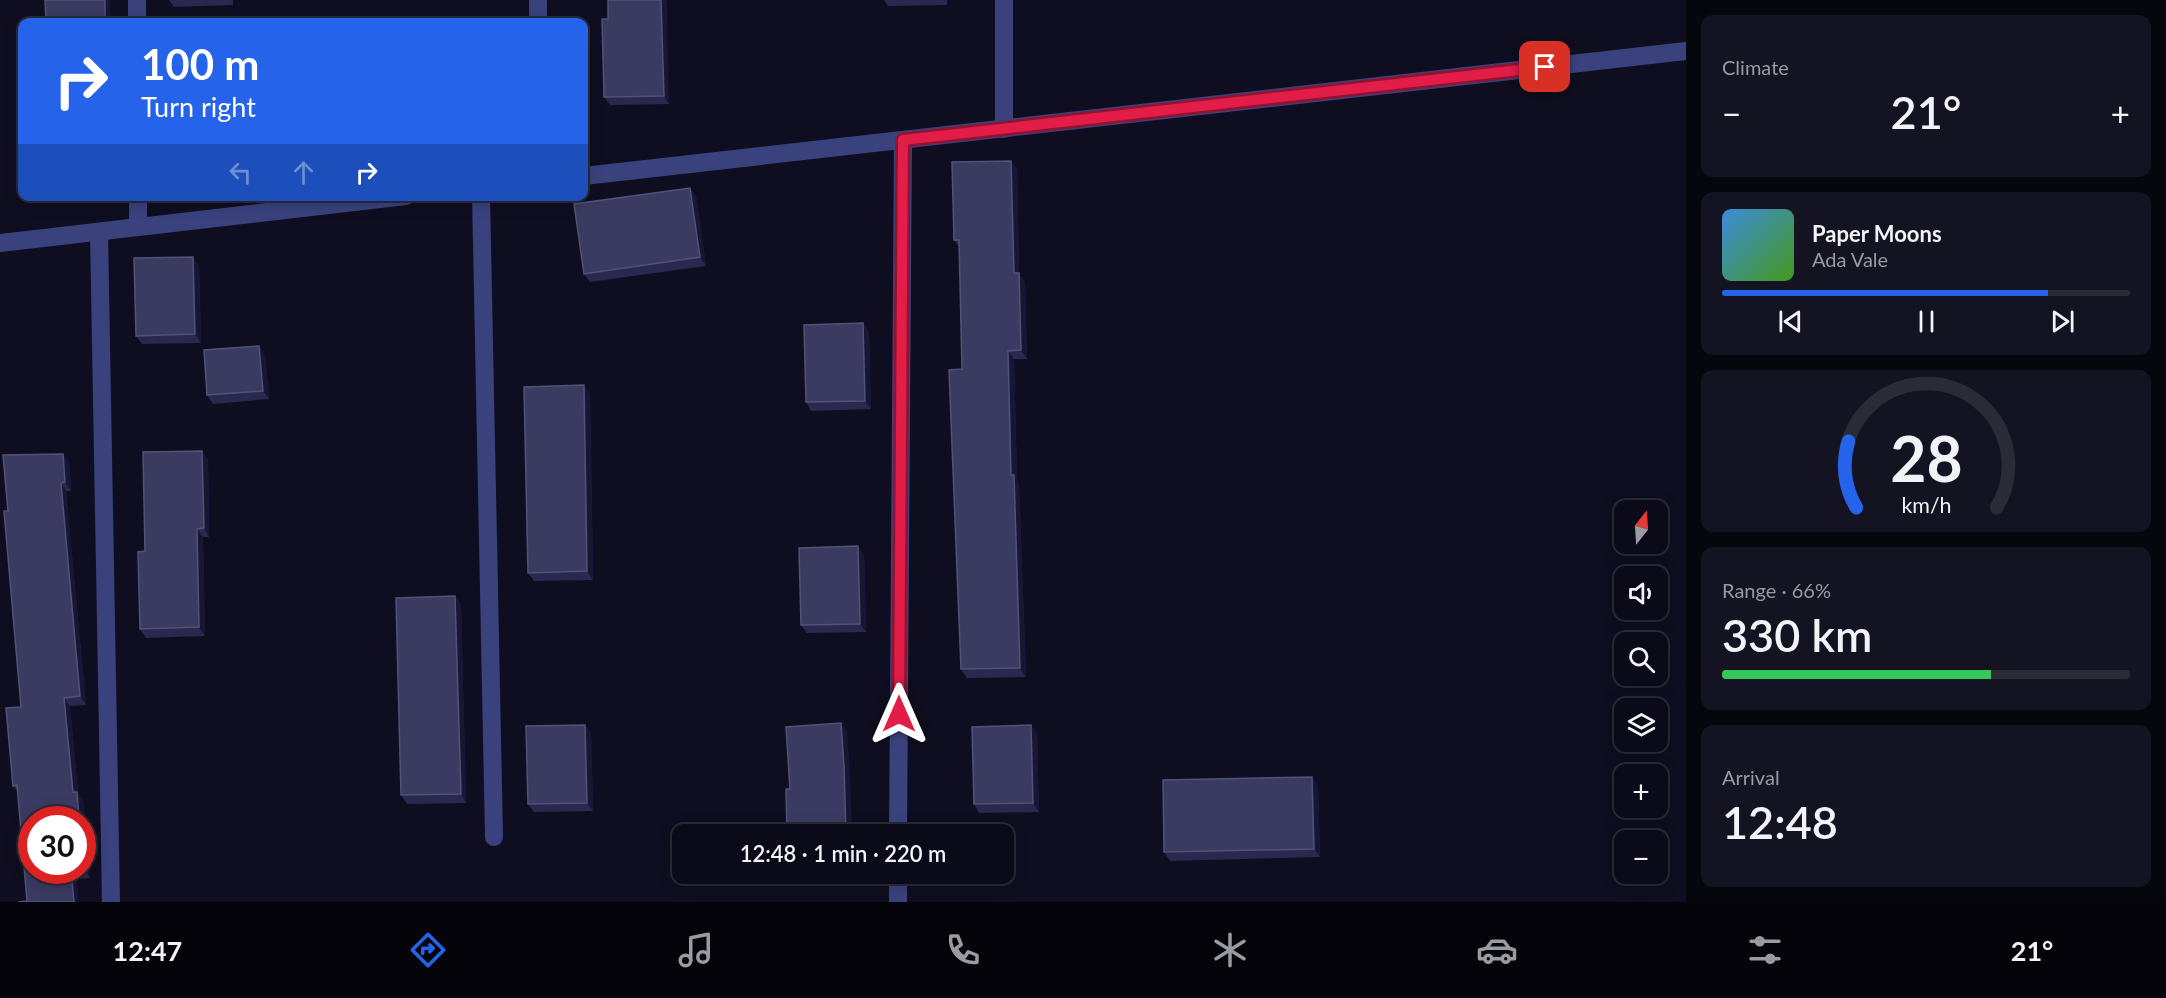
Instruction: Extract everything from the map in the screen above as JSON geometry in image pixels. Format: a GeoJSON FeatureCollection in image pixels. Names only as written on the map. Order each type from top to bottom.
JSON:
{"type":"FeatureCollection","features":[{"type":"Feature","properties":{"kind":"street"},"geometry":{"type":"LineString","coordinates":[[137,0],[137,18]]}},
{"type":"Feature","properties":{"kind":"street"},"geometry":{"type":"LineString","coordinates":[[538,0],[538,18]]}},
{"type":"Feature","properties":{"kind":"street"},"geometry":{"type":"LineString","coordinates":[[1004,0],[1004,129]]}},
{"type":"Feature","properties":{"kind":"street"},"geometry":{"type":"LineString","coordinates":[[588,176],[1686,51]]}},
{"type":"Feature","properties":{"kind":"street"},"geometry":{"type":"LineString","coordinates":[[898,824],[903,140]]}},
{"type":"Feature","properties":{"kind":"street"},"geometry":{"type":"LineString","coordinates":[[138,201],[138,227]]}},
{"type":"Feature","properties":{"kind":"street"},"geometry":{"type":"LineString","coordinates":[[0,243],[363,201]]}},
{"type":"Feature","properties":{"kind":"street"},"geometry":{"type":"LineString","coordinates":[[481,201],[494,837]]}},
{"type":"Feature","properties":{"kind":"street"},"geometry":{"type":"LineString","coordinates":[[99,232],[111,902]]}},
{"type":"Feature","properties":{"kind":"street"},"geometry":{"type":"LineString","coordinates":[[898,884],[898,902]]}},
{"type":"Feature","properties":{"kind":"building"},"geometry":{"type":"Polygon","coordinates":[[[45,0],[105,0],[105,18],[46,18],[45,0]]]}},
{"type":"Feature","properties":{"kind":"building"},"geometry":{"type":"Polygon","coordinates":[[[608,0],[661,0],[664,96],[604,97],[602,19],[608,19],[608,0]]]}},
{"type":"Feature","properties":{"kind":"building"},"geometry":{"type":"Polygon","coordinates":[[[1011,161],[1014,273],[1019,273],[1021,350],[1008,351],[1020,668],[961,669],[949,370],[962,369],[959,240],[954,240],[952,162],[1011,161]]]}},
{"type":"Feature","properties":{"kind":"building"},"geometry":{"type":"Polygon","coordinates":[[[690,188],[700,257],[584,274],[574,204],[690,188]]]}},
{"type":"Feature","properties":{"kind":"building"},"geometry":{"type":"Polygon","coordinates":[[[193,257],[195,334],[136,336],[134,258],[193,257]]]}},
{"type":"Feature","properties":{"kind":"building"},"geometry":{"type":"Polygon","coordinates":[[[863,323],[865,401],[806,402],[804,325],[863,323]]]}},
{"type":"Feature","properties":{"kind":"building"},"geometry":{"type":"Polygon","coordinates":[[[259,346],[263,391],[207,395],[204,350],[259,346]]]}},
{"type":"Feature","properties":{"kind":"building"},"geometry":{"type":"Polygon","coordinates":[[[584,385],[587,571],[528,573],[524,387],[584,385]]]}},
{"type":"Feature","properties":{"kind":"building"},"geometry":{"type":"Polygon","coordinates":[[[202,451],[204,528],[197,529],[199,627],[140,629],[138,552],[145,551],[143,452],[202,451]]]}},
{"type":"Feature","properties":{"kind":"building"},"geometry":{"type":"Polygon","coordinates":[[[63,454],[65,482],[61,483],[80,696],[64,698],[73,792],[77,792],[78,806],[19,806],[17,785],[13,786],[6,708],[21,707],[4,511],[8,511],[3,455],[63,454]]]}},
{"type":"Feature","properties":{"kind":"building"},"geometry":{"type":"Polygon","coordinates":[[[858,546],[860,624],[801,625],[799,548],[858,546]]]}},
{"type":"Feature","properties":{"kind":"building"},"geometry":{"type":"Polygon","coordinates":[[[455,596],[461,794],[401,795],[396,598],[455,596]]]}},
{"type":"Feature","properties":{"kind":"building"},"geometry":{"type":"Polygon","coordinates":[[[841,723],[846,824],[787,824],[786,789],[790,789],[786,727],[841,723]]]}},
{"type":"Feature","properties":{"kind":"building"},"geometry":{"type":"Polygon","coordinates":[[[585,725],[587,803],[528,804],[526,726],[585,725]]]}},
{"type":"Feature","properties":{"kind":"building"},"geometry":{"type":"Polygon","coordinates":[[[1031,725],[1033,803],[974,804],[972,727],[1031,725]]]}},
{"type":"Feature","properties":{"kind":"building"},"geometry":{"type":"Polygon","coordinates":[[[1312,777],[1314,849],[1164,852],[1163,780],[1312,777]]]}},
{"type":"Feature","properties":{"kind":"building"},"geometry":{"type":"Polygon","coordinates":[[[26,884],[72,884],[74,902],[18,902],[27,901],[26,884]]]}},
{"type":"Feature","properties":{"kind":"route"},"geometry":{"type":"LineString","coordinates":[[899,714],[903,140],[1545,67]]}}]}
